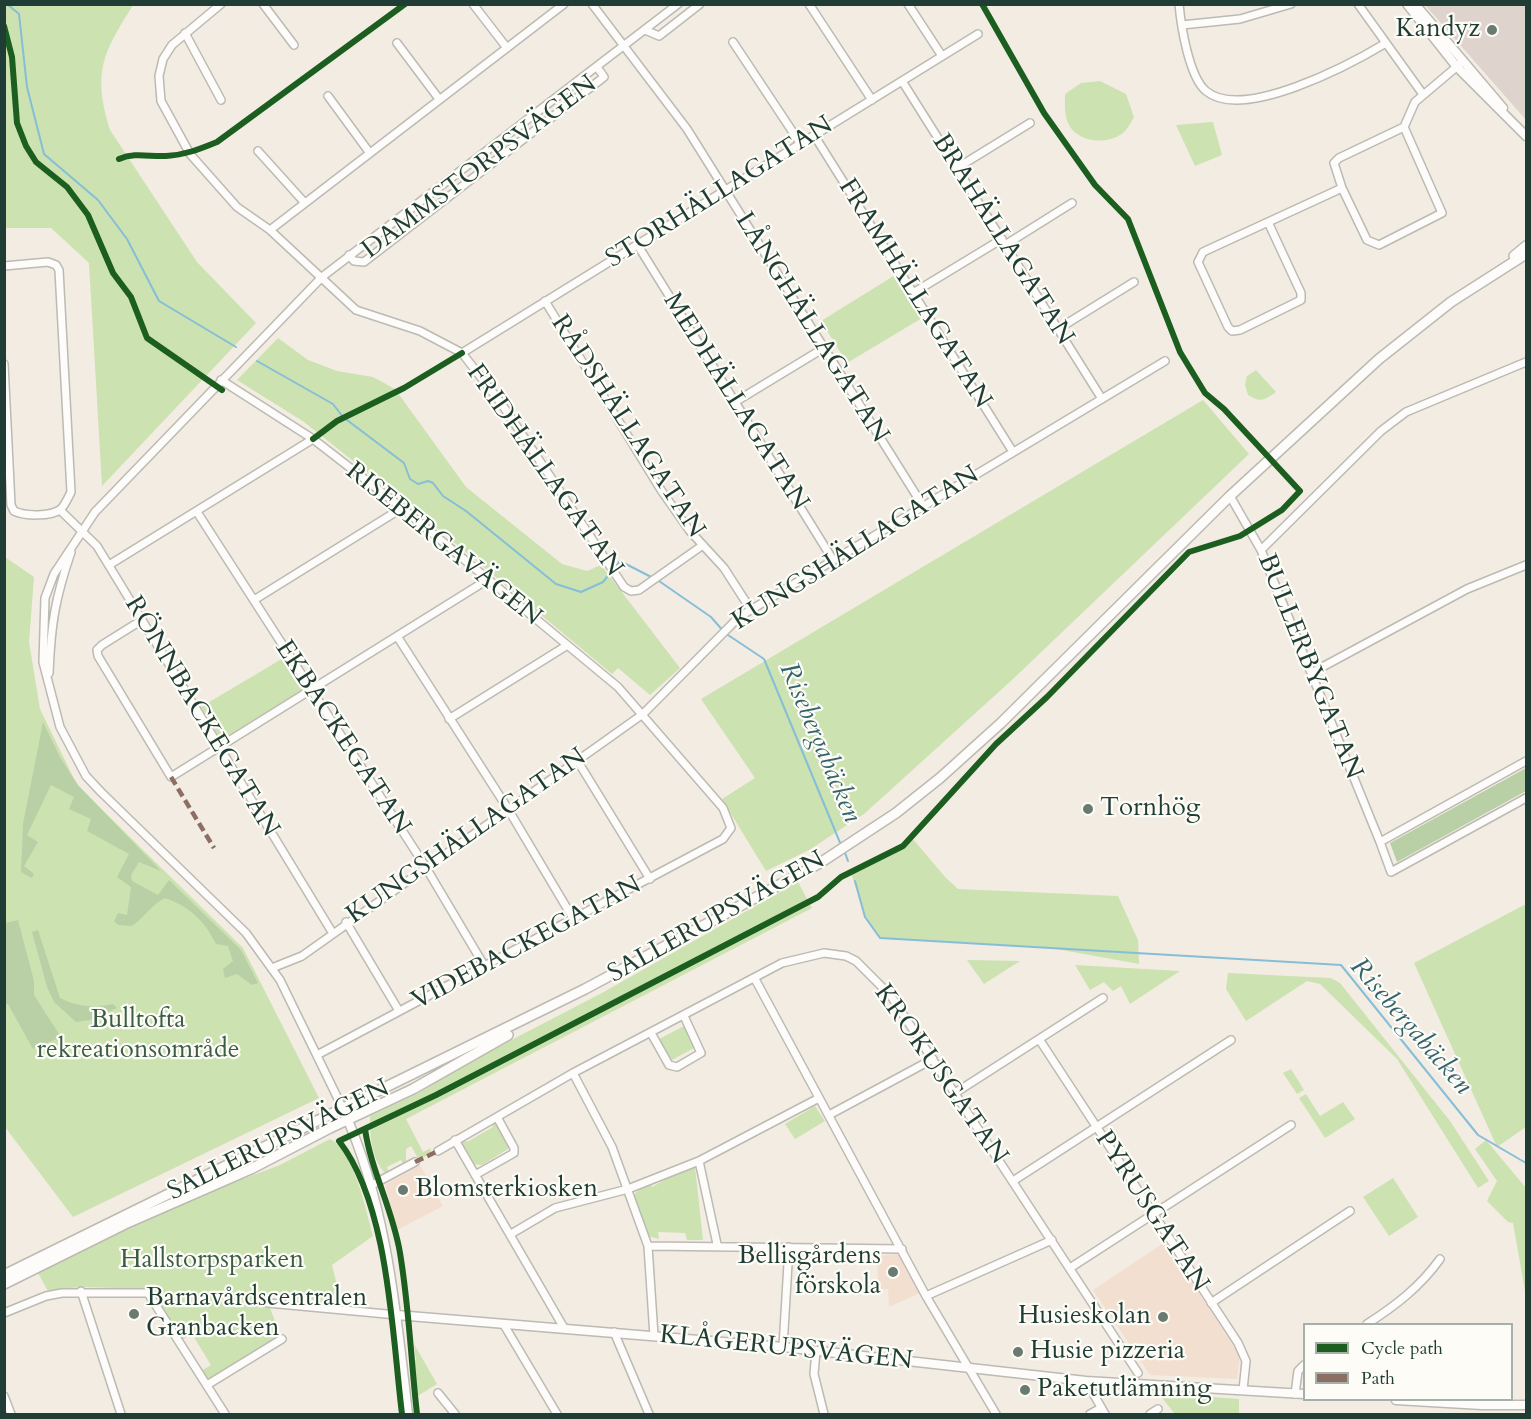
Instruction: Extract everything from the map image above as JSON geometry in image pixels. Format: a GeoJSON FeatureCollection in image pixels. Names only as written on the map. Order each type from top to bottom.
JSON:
{"type":"FeatureCollection","features":[{"type":"Feature","properties":{"kind":"main road","name":"SALLERUPSVÄGEN"},"geometry":{"type":"LineString","coordinates":[[1494,273],[1527,246]]}},
{"type":"Feature","properties":{"kind":"main road","name":"SALLERUPSVÄGEN"},"geometry":{"type":"LineString","coordinates":[[4,1275],[585,989],[820,863],[848,845],[922,792],[1001,723],[1230,496],[1378,359],[1451,302],[1527,254]]}},
{"type":"Feature","properties":{"kind":"main road","name":"SALLERUPSVÄGEN"},"geometry":{"type":"LineString","coordinates":[[4,1284],[135,1219],[251,1169],[348,1119],[429,1082],[585,989]]}},
{"type":"Feature","properties":{"kind":"street","name":"FRIDHÄLLAGATAN"},"geometry":{"type":"LineString","coordinates":[[221,4],[185,33],[168,52],[159,76],[158,90],[167,114],[190,154],[206,174],[237,207],[270,230],[356,310],[420,331],[462,353],[501,403],[615,576],[631,591],[651,582],[703,545]]}},
{"type":"Feature","properties":{"kind":"street"},"geometry":{"type":"LineString","coordinates":[[263,4],[294,45]]}},
{"type":"Feature","properties":{"kind":"street"},"geometry":{"type":"LineString","coordinates":[[473,4],[507,48]]}},
{"type":"Feature","properties":{"kind":"street"},"geometry":{"type":"LineString","coordinates":[[270,230],[564,4]]}},
{"type":"Feature","properties":{"kind":"street","name":"LÅNGHÄLLAGATAN"},"geometry":{"type":"LineString","coordinates":[[592,4],[687,129],[923,506]]}},
{"type":"Feature","properties":{"kind":"street","name":"DAMMSTORPSVÄGEN"},"geometry":{"type":"LineString","coordinates":[[408,1414],[384,1234],[348,1119],[272,968],[246,933],[86,776],[60,727],[48,685],[50,633],[55,600],[74,542],[95,512],[322,277],[678,4]]}},
{"type":"Feature","properties":{"kind":"street"},"geometry":{"type":"LineString","coordinates":[[645,30],[659,36],[700,4]]}},
{"type":"Feature","properties":{"kind":"street"},"geometry":{"type":"LineString","coordinates":[[809,4],[872,99]]}},
{"type":"Feature","properties":{"kind":"street"},"geometry":{"type":"LineString","coordinates":[[908,4],[942,56]]}},
{"type":"Feature","properties":{"kind":"street"},"geometry":{"type":"LineString","coordinates":[[1179,4],[1182,25],[1197,76],[1205,90],[1221,100],[1277,93],[1353,62],[1386,43]]}},
{"type":"Feature","properties":{"kind":"street"},"geometry":{"type":"LineString","coordinates":[[1182,25],[1240,19],[1291,4]]}},
{"type":"Feature","properties":{"kind":"street"},"geometry":{"type":"LineString","coordinates":[[1358,4],[1422,93]]}},
{"type":"Feature","properties":{"kind":"street"},"geometry":{"type":"LineString","coordinates":[[1407,4],[1460,64],[1501,105],[1527,141]]}},
{"type":"Feature","properties":{"kind":"street"},"geometry":{"type":"LineString","coordinates":[[1415,4],[1460,64]]}},
{"type":"Feature","properties":{"kind":"street"},"geometry":{"type":"LineString","coordinates":[[185,33],[221,100]]}},
{"type":"Feature","properties":{"kind":"street","name":"STORHÄLLAGATAN"},"geometry":{"type":"LineString","coordinates":[[462,353],[978,34]]}},
{"type":"Feature","properties":{"kind":"street"},"geometry":{"type":"LineString","coordinates":[[733,42],[800,143]]}},
{"type":"Feature","properties":{"kind":"street"},"geometry":{"type":"LineString","coordinates":[[397,44],[439,99]]}},
{"type":"Feature","properties":{"kind":"street"},"geometry":{"type":"LineString","coordinates":[[1404,127],[1442,209],[1438,217],[1378,245],[1372,244],[1367,240],[1342,188],[1334,164],[1339,158],[1404,127],[1414,102],[1422,93],[1460,64]]}},
{"type":"Feature","properties":{"kind":"street","name":"DAMMSTORPSVÄGEN"},"geometry":{"type":"LineString","coordinates":[[349,255],[354,261],[364,262],[604,77],[597,67]]}},
{"type":"Feature","properties":{"kind":"street","name":"BRAHÄLLAGATAN"},"geometry":{"type":"LineString","coordinates":[[902,81],[1102,399]]}},
{"type":"Feature","properties":{"kind":"street"},"geometry":{"type":"LineString","coordinates":[[328,96],[369,152]]}},
{"type":"Feature","properties":{"kind":"street"},"geometry":{"type":"LineString","coordinates":[[957,168],[1030,123]]}},
{"type":"Feature","properties":{"kind":"street","name":"FRAMHÄLLAGATAN"},"geometry":{"type":"LineString","coordinates":[[814,135],[1013,452]]}},
{"type":"Feature","properties":{"kind":"street"},"geometry":{"type":"LineString","coordinates":[[258,151],[304,202]]}},
{"type":"Feature","properties":{"kind":"street"},"geometry":{"type":"LineString","coordinates":[[1268,222],[1301,293],[1301,300],[1240,330],[1233,331],[1228,327],[1198,262],[1199,256],[1203,252],[1268,222],[1342,188]]}},
{"type":"Feature","properties":{"kind":"street"},"geometry":{"type":"LineString","coordinates":[[913,293],[1072,203]]}},
{"type":"Feature","properties":{"kind":"street","name":"MEDHÄLLAGATAN"},"geometry":{"type":"LineString","coordinates":[[637,244],[833,560]]}},
{"type":"Feature","properties":{"kind":"street"},"geometry":{"type":"LineString","coordinates":[[4,266],[48,262],[56,265],[59,270],[71,492],[60,510],[52,513],[21,514],[14,511],[11,505],[4,364]]}},
{"type":"Feature","properties":{"kind":"street"},"geometry":{"type":"LineString","coordinates":[[1058,329],[1134,282]]}},
{"type":"Feature","properties":{"kind":"street","name":"RÅDSHÄLLAGATAN"},"geometry":{"type":"LineString","coordinates":[[545,301],[661,490],[703,545],[724,568],[751,610]]}},
{"type":"Feature","properties":{"kind":"street"},"geometry":{"type":"LineString","coordinates":[[735,402],[824,348]]}},
{"type":"Feature","properties":{"kind":"street","name":"KUNGSHÄLLAGATAN"},"geometry":{"type":"LineString","coordinates":[[272,968],[302,956],[346,922],[643,714],[718,636],[751,610],[1165,361]]}},
{"type":"Feature","properties":{"kind":"street"},"geometry":{"type":"LineString","coordinates":[[1261,550],[1381,431],[1406,412],[1527,362]]}},
{"type":"Feature","properties":{"kind":"street","name":"RISEBERGAVÄGEN"},"geometry":{"type":"LineString","coordinates":[[221,380],[312,439],[402,508],[618,687],[723,808],[731,828]]}},
{"type":"Feature","properties":{"kind":"street"},"geometry":{"type":"LineString","coordinates":[[109,565],[312,439]]}},
{"type":"Feature","properties":{"kind":"street","name":"BULLERBYGATAN"},"geometry":{"type":"LineString","coordinates":[[1230,496],[1261,550],[1313,672],[1391,872],[1527,798]]}},
{"type":"Feature","properties":{"kind":"street"},"geometry":{"type":"LineString","coordinates":[[254,600],[402,508]]}},
{"type":"Feature","properties":{"kind":"street","name":"RÖNNBACKEGATAN"},"geometry":{"type":"LineString","coordinates":[[60,510],[97,546],[332,932]]}},
{"type":"Feature","properties":{"kind":"street","name":"EKBACKEGATAN"},"geometry":{"type":"LineString","coordinates":[[197,512],[425,866],[485,967]]}},
{"type":"Feature","properties":{"kind":"street"},"geometry":{"type":"LineString","coordinates":[[1313,672],[1467,589],[1527,565]]}},
{"type":"Feature","properties":{"kind":"street"},"geometry":{"type":"LineString","coordinates":[[142,620],[102,645],[97,650],[98,656],[171,777],[487,580]]}},
{"type":"Feature","properties":{"kind":"street"},"geometry":{"type":"LineString","coordinates":[[397,636],[508,809],[574,920]]}},
{"type":"Feature","properties":{"kind":"street"},"geometry":{"type":"LineString","coordinates":[[449,719],[566,645]]}},
{"type":"Feature","properties":{"kind":"street"},"geometry":{"type":"LineString","coordinates":[[577,760],[650,879]]}},
{"type":"Feature","properties":{"kind":"street"},"geometry":{"type":"LineString","coordinates":[[1380,842],[1527,761]]}},
{"type":"Feature","properties":{"kind":"street","name":"VIDEBACKEGATAN"},"geometry":{"type":"LineString","coordinates":[[317,1055],[723,839],[731,828]]}},
{"type":"Feature","properties":{"kind":"street"},"geometry":{"type":"LineString","coordinates":[[346,922],[399,1011]]}},
{"type":"Feature","properties":{"kind":"street","name":"KROKUSGATAN"},"geometry":{"type":"LineString","coordinates":[[438,1151],[573,1073],[782,963],[824,953],[856,961],[891,996],[1138,1373]]}},
{"type":"Feature","properties":{"kind":"street"},"geometry":{"type":"LineString","coordinates":[[755,979],[926,1296],[996,1414]]}},
{"type":"Feature","properties":{"kind":"street"},"geometry":{"type":"LineString","coordinates":[[955,1093],[1103,998]]}},
{"type":"Feature","properties":{"kind":"street"},"geometry":{"type":"LineString","coordinates":[[651,1033],[669,1065],[677,1067],[701,1053],[684,1016]]}},
{"type":"Feature","properties":{"kind":"street","name":"PYRUSGATAN"},"geometry":{"type":"LineString","coordinates":[[1039,1039],[1245,1356],[1243,1390]]}},
{"type":"Feature","properties":{"kind":"street"},"geometry":{"type":"LineString","coordinates":[[1013,1181],[1232,1040]]}},
{"type":"Feature","properties":{"kind":"street"},"geometry":{"type":"LineString","coordinates":[[829,1115],[933,1059]]}},
{"type":"Feature","properties":{"kind":"street"},"geometry":{"type":"LineString","coordinates":[[573,1073],[612,1147],[648,1246],[654,1336]]}},
{"type":"Feature","properties":{"kind":"street"},"geometry":{"type":"LineString","coordinates":[[511,1234],[555,1208],[628,1189],[699,1161],[819,1098]]}},
{"type":"Feature","properties":{"kind":"street"},"geometry":{"type":"LineString","coordinates":[[475,1175],[514,1153],[514,1148],[497,1117]]}},
{"type":"Feature","properties":{"kind":"street"},"geometry":{"type":"LineString","coordinates":[[1070,1268],[1291,1125]]}},
{"type":"Feature","properties":{"kind":"street"},"geometry":{"type":"LineString","coordinates":[[455,1140],[564,1328]]}},
{"type":"Feature","properties":{"kind":"street"},"geometry":{"type":"LineString","coordinates":[[699,1161],[717,1244]]}},
{"type":"Feature","properties":{"kind":"street"},"geometry":{"type":"LineString","coordinates":[[370,1186],[414,1162]]}},
{"type":"Feature","properties":{"kind":"street"},"geometry":{"type":"LineString","coordinates":[[1211,1303],[1350,1211]]}},
{"type":"Feature","properties":{"kind":"street"},"geometry":{"type":"LineString","coordinates":[[926,1296],[1052,1240]]}},
{"type":"Feature","properties":{"kind":"street"},"geometry":{"type":"LineString","coordinates":[[648,1246],[717,1244],[902,1249]]}},
{"type":"Feature","properties":{"kind":"street"},"geometry":{"type":"LineString","coordinates":[[783,1347],[789,1247]]}},
{"type":"Feature","properties":{"kind":"street"},"geometry":{"type":"LineString","coordinates":[[1367,1323],[1409,1293],[1440,1258]]}},
{"type":"Feature","properties":{"kind":"street"},"geometry":{"type":"LineString","coordinates":[[4,1313],[46,1296],[81,1291],[148,1293],[225,1414]]}},
{"type":"Feature","properties":{"kind":"street"},"geometry":{"type":"LineString","coordinates":[[81,1291],[121,1414]]}},
{"type":"Feature","properties":{"kind":"street","name":"KLÅGERUPSVÄGEN"},"geometry":{"type":"LineString","coordinates":[[268,1303],[504,1325],[783,1347],[1086,1381],[1303,1394]]}},
{"type":"Feature","properties":{"kind":"street"},"geometry":{"type":"LineString","coordinates":[[504,1325],[557,1414]]}},
{"type":"Feature","properties":{"kind":"street"},"geometry":{"type":"LineString","coordinates":[[614,1332],[649,1414]]}},
{"type":"Feature","properties":{"kind":"street"},"geometry":{"type":"LineString","coordinates":[[207,1385],[282,1339]]}},
{"type":"Feature","properties":{"kind":"street"},"geometry":{"type":"LineString","coordinates":[[816,1351],[814,1374],[824,1414]]}},
{"type":"Feature","properties":{"kind":"street"},"geometry":{"type":"LineString","coordinates":[[1295,1394],[1298,1371],[1303,1367]]}},
{"type":"Feature","properties":{"kind":"street"},"geometry":{"type":"LineString","coordinates":[[1086,1381],[1103,1411],[1090,1414]]}},
{"type":"Feature","properties":{"kind":"street"},"geometry":{"type":"LineString","coordinates":[[438,1393],[454,1414]]}},
{"type":"Feature","properties":{"kind":"street"},"geometry":{"type":"LineString","coordinates":[[4,1396],[11,1414]]}},
{"type":"Feature","properties":{"kind":"street"},"geometry":{"type":"LineString","coordinates":[[1413,1401],[1482,1405],[1527,1404]]}},
{"type":"Feature","properties":{"kind":"street"},"geometry":{"type":"LineString","coordinates":[[1150,1414],[1158,1409]]}},
{"type":"Feature","properties":{"kind":"shaded area"},"geometry":{"type":"Polygon","coordinates":[[[1425,5],[1526,5],[1526,120],[1425,5]]]}},
{"type":"Feature","properties":{"kind":"shaded area"},"geometry":{"type":"Polygon","coordinates":[[[420,1165],[443,1206],[397,1230],[385,1185],[420,1165]]]}},
{"type":"Feature","properties":{"kind":"shaded area","name":"Husieskolan"},"geometry":{"type":"Polygon","coordinates":[[[1165,1242],[1240,1356],[1237,1379],[1150,1375],[1093,1290],[1165,1242]]]}},
{"type":"Feature","properties":{"kind":"shaded area","name":"Bellisgårdens förskola"},"geometry":{"type":"Polygon","coordinates":[[[899,1254],[920,1293],[889,1307],[888,1289],[878,1289],[877,1256],[899,1254]]]}},
{"type":"Feature","properties":{"kind":"green space"},"geometry":{"type":"Polygon","coordinates":[[[4,5],[133,5],[108,50],[101,78],[110,130],[197,262],[256,323],[102,486],[89,263],[51,228],[5,228],[4,5]]]}},
{"type":"Feature","properties":{"kind":"green space"},"geometry":{"type":"Polygon","coordinates":[[[1100,81],[1126,94],[1134,117],[1126,130],[1112,139],[1087,139],[1073,130],[1068,123],[1065,94],[1081,83],[1100,81]]]}},
{"type":"Feature","properties":{"kind":"green space"},"geometry":{"type":"Polygon","coordinates":[[[1213,122],[1222,155],[1195,166],[1176,125],[1213,122]]]}},
{"type":"Feature","properties":{"kind":"green space"},"geometry":{"type":"Polygon","coordinates":[[[900,272],[927,315],[847,363],[821,321],[900,272]]]}},
{"type":"Feature","properties":{"kind":"green space"},"geometry":{"type":"Polygon","coordinates":[[[278,338],[308,360],[337,371],[373,377],[395,389],[466,487],[562,564],[587,571],[601,565],[680,668],[650,695],[618,668],[612,674],[420,514],[304,422],[237,380],[278,338]]]}},
{"type":"Feature","properties":{"kind":"green space"},"geometry":{"type":"Polygon","coordinates":[[[1256,370],[1276,392],[1262,400],[1248,395],[1245,385],[1247,376],[1256,370]]]}},
{"type":"Feature","properties":{"kind":"green space"},"geometry":{"type":"Polygon","coordinates":[[[1203,400],[1249,454],[1013,679],[864,814],[809,850],[766,871],[722,799],[755,778],[701,699],[1203,400]]]}},
{"type":"Feature","properties":{"kind":"green space","name":"Bulltofta rekreationsområde"},"geometry":{"type":"Polygon","coordinates":[[[5,557],[34,577],[29,642],[40,709],[77,785],[243,948],[319,1098],[73,1217],[5,1127],[5,557]]]}},
{"type":"Feature","properties":{"kind":"green space"},"geometry":{"type":"Polygon","coordinates":[[[285,657],[305,688],[221,740],[201,707],[285,657]]]}},
{"type":"Feature","properties":{"kind":"green space"},"geometry":{"type":"Polygon","coordinates":[[[43,722],[61,759],[78,785],[161,871],[139,862],[131,875],[132,881],[158,895],[169,880],[241,950],[258,983],[252,985],[237,974],[225,978],[223,969],[233,961],[228,946],[216,944],[195,915],[165,898],[155,904],[132,926],[118,925],[114,921],[118,913],[127,915],[131,887],[117,877],[129,854],[87,831],[91,819],[69,809],[74,797],[51,785],[27,835],[38,842],[24,866],[34,874],[32,878],[21,872],[23,824],[43,722]]]}},
{"type":"Feature","properties":{"kind":"green space"},"geometry":{"type":"Polygon","coordinates":[[[1526,768],[1526,791],[1397,862],[1390,843],[1526,768]]]}},
{"type":"Feature","properties":{"kind":"green space"},"geometry":{"type":"Polygon","coordinates":[[[912,838],[958,889],[1118,896],[1138,940],[1139,964],[1051,948],[880,938],[865,917],[851,873],[903,846],[912,838]]]}},
{"type":"Feature","properties":{"kind":"green space"},"geometry":{"type":"Polygon","coordinates":[[[798,882],[812,908],[406,1119],[423,1152],[431,1148],[430,1154],[419,1160],[411,1146],[406,1149],[406,1164],[404,1165],[401,1160],[387,1167],[389,1173],[384,1172],[376,1159],[372,1146],[370,1116],[419,1093],[469,1062],[602,993],[798,882]]]}},
{"type":"Feature","properties":{"kind":"green space"},"geometry":{"type":"Polygon","coordinates":[[[1526,904],[1526,1127],[1497,1147],[1414,963],[1526,904]]]}},
{"type":"Feature","properties":{"kind":"green space"},"geometry":{"type":"Polygon","coordinates":[[[18,920],[34,981],[34,995],[61,1037],[33,1049],[8,1004],[5,1004],[5,923],[18,920]]]}},
{"type":"Feature","properties":{"kind":"green space"},"geometry":{"type":"Polygon","coordinates":[[[38,930],[60,998],[80,1005],[113,1004],[117,1008],[90,1020],[76,1022],[54,1002],[47,987],[32,932],[38,930]]]}},
{"type":"Feature","properties":{"kind":"green space"},"geometry":{"type":"Polygon","coordinates":[[[968,960],[1020,961],[984,984],[968,960]]]}},
{"type":"Feature","properties":{"kind":"green space"},"geometry":{"type":"Polygon","coordinates":[[[1075,965],[1180,971],[1130,1004],[1121,986],[1113,991],[1104,982],[1090,990],[1075,965]]]}},
{"type":"Feature","properties":{"kind":"green space"},"geometry":{"type":"Polygon","coordinates":[[[1228,973],[1331,978],[1340,983],[1450,1121],[1489,1181],[1478,1188],[1397,1059],[1320,984],[1307,981],[1246,1021],[1226,989],[1228,973]]]}},
{"type":"Feature","properties":{"kind":"green space"},"geometry":{"type":"Polygon","coordinates":[[[684,1026],[694,1043],[694,1048],[672,1060],[659,1039],[684,1026]]]}},
{"type":"Feature","properties":{"kind":"green space"},"geometry":{"type":"Polygon","coordinates":[[[1291,1069],[1304,1090],[1297,1094],[1283,1073],[1291,1069]]]}},
{"type":"Feature","properties":{"kind":"green space"},"geometry":{"type":"Polygon","coordinates":[[[1306,1094],[1320,1116],[1343,1102],[1355,1119],[1325,1138],[1299,1098],[1306,1094]]]}},
{"type":"Feature","properties":{"kind":"green space"},"geometry":{"type":"Polygon","coordinates":[[[815,1106],[825,1121],[795,1139],[785,1124],[815,1106]]]}},
{"type":"Feature","properties":{"kind":"green space"},"geometry":{"type":"Polygon","coordinates":[[[495,1121],[509,1143],[508,1149],[482,1165],[472,1164],[461,1142],[464,1138],[467,1142],[493,1127],[491,1122],[495,1121]]]}},
{"type":"Feature","properties":{"kind":"green space","name":"Hallstorpsparken"},"geometry":{"type":"Polygon","coordinates":[[[330,1139],[346,1155],[352,1168],[363,1197],[373,1236],[332,1265],[342,1305],[269,1296],[268,1303],[282,1339],[207,1385],[201,1371],[211,1365],[192,1334],[182,1340],[150,1289],[80,1287],[48,1291],[38,1273],[164,1209],[280,1165],[330,1139]]]}},
{"type":"Feature","properties":{"kind":"green space"},"geometry":{"type":"Polygon","coordinates":[[[1486,1140],[1526,1188],[1526,1297],[1513,1223],[1508,1222],[1487,1201],[1497,1181],[1475,1149],[1486,1140]]]}},
{"type":"Feature","properties":{"kind":"green space"},"geometry":{"type":"Polygon","coordinates":[[[690,1166],[695,1167],[703,1240],[687,1240],[685,1233],[658,1232],[659,1239],[648,1236],[634,1194],[649,1182],[652,1187],[690,1166]]]}},
{"type":"Feature","properties":{"kind":"green space"},"geometry":{"type":"Polygon","coordinates":[[[1393,1178],[1418,1217],[1389,1236],[1363,1197],[1393,1178]]]}},
{"type":"Feature","properties":{"kind":"green space"},"geometry":{"type":"Polygon","coordinates":[[[414,1344],[437,1384],[416,1397],[413,1361],[416,1360],[414,1344]]]}},
{"type":"Feature","properties":{"kind":"green space"},"geometry":{"type":"Polygon","coordinates":[[[1158,1393],[1239,1399],[1239,1414],[1175,1414],[1158,1393]]]}},
{"type":"Feature","properties":{"kind":"waterway"},"geometry":{"type":"LineString","coordinates":[[7,4],[19,14],[27,87],[44,154],[98,200],[127,239],[159,301],[236,347]]}},
{"type":"Feature","properties":{"kind":"waterway","name":"Risebergabäcken"},"geometry":{"type":"LineString","coordinates":[[257,361],[333,404],[343,417],[404,463],[410,479],[418,484],[428,481],[433,483],[443,496],[466,511],[556,584],[581,592],[603,582],[620,561],[659,581],[711,617],[725,633],[764,659],[841,845]]}},
{"type":"Feature","properties":{"kind":"waterway","name":"Risebergabäcken"},"geometry":{"type":"LineString","coordinates":[[844,850],[848,861]]}},
{"type":"Feature","properties":{"kind":"waterway","name":"Risebergabäcken"},"geometry":{"type":"LineString","coordinates":[[855,881],[865,917],[880,938],[1341,965],[1478,1135],[1526,1163]]}},
{"type":"Feature","properties":{"kind":"marked path"},"geometry":{"type":"LineString","coordinates":[[171,777],[214,848]]}},
{"type":"Feature","properties":{"kind":"marked path"},"geometry":{"type":"LineString","coordinates":[[415,1162],[438,1151]]}},
{"type":"Feature","properties":{"kind":"cycle path"},"geometry":{"type":"LineString","coordinates":[[119,159],[137,155],[180,154],[217,142],[405,4]]}},
{"type":"Feature","properties":{"kind":"cycle path"},"geometry":{"type":"LineString","coordinates":[[402,1414],[391,1309],[378,1234],[369,1199],[356,1168],[339,1141],[436,1095],[818,897],[841,877],[903,846],[996,744],[1047,697],[1189,552],[1240,536],[1282,510],[1300,491],[1224,409],[1205,393],[1180,352],[1128,219],[1095,185],[1044,113],[982,4]]}},
{"type":"Feature","properties":{"kind":"cycle path"},"geometry":{"type":"LineString","coordinates":[[4,26],[12,57],[17,123],[26,146],[36,162],[67,187],[88,215],[113,273],[131,297],[147,338],[222,390]]}},
{"type":"Feature","properties":{"kind":"cycle path"},"geometry":{"type":"LineString","coordinates":[[313,439],[337,421],[404,388],[462,353]]}},
{"type":"Feature","properties":{"kind":"cycle path"},"geometry":{"type":"LineString","coordinates":[[365,1129],[400,1253],[417,1414]]}},
{"type":"Feature","properties":{"kind":"place","name":"Kandyz"},"geometry":{"type":"Point","coordinates":[1492,30]}},
{"type":"Feature","properties":{"kind":"place","name":"Tornhög"},"geometry":{"type":"Point","coordinates":[1088,809]}},
{"type":"Feature","properties":{"kind":"place","name":"Blomsterkiosken"},"geometry":{"type":"Point","coordinates":[403,1190]}},
{"type":"Feature","properties":{"kind":"place","name":"Bellisgårdens förskola"},"geometry":{"type":"Point","coordinates":[893,1272]}},
{"type":"Feature","properties":{"kind":"place","name":"Barnavårdscentralen Granbacken"},"geometry":{"type":"Point","coordinates":[134,1314]}},
{"type":"Feature","properties":{"kind":"place","name":"Husieskolan"},"geometry":{"type":"Point","coordinates":[1163,1317]}},
{"type":"Feature","properties":{"kind":"place","name":"Husie pizzeria"},"geometry":{"type":"Point","coordinates":[1018,1352]}},
{"type":"Feature","properties":{"kind":"place","name":"Paketutlämning"},"geometry":{"type":"Point","coordinates":[1025,1390]}}]}
